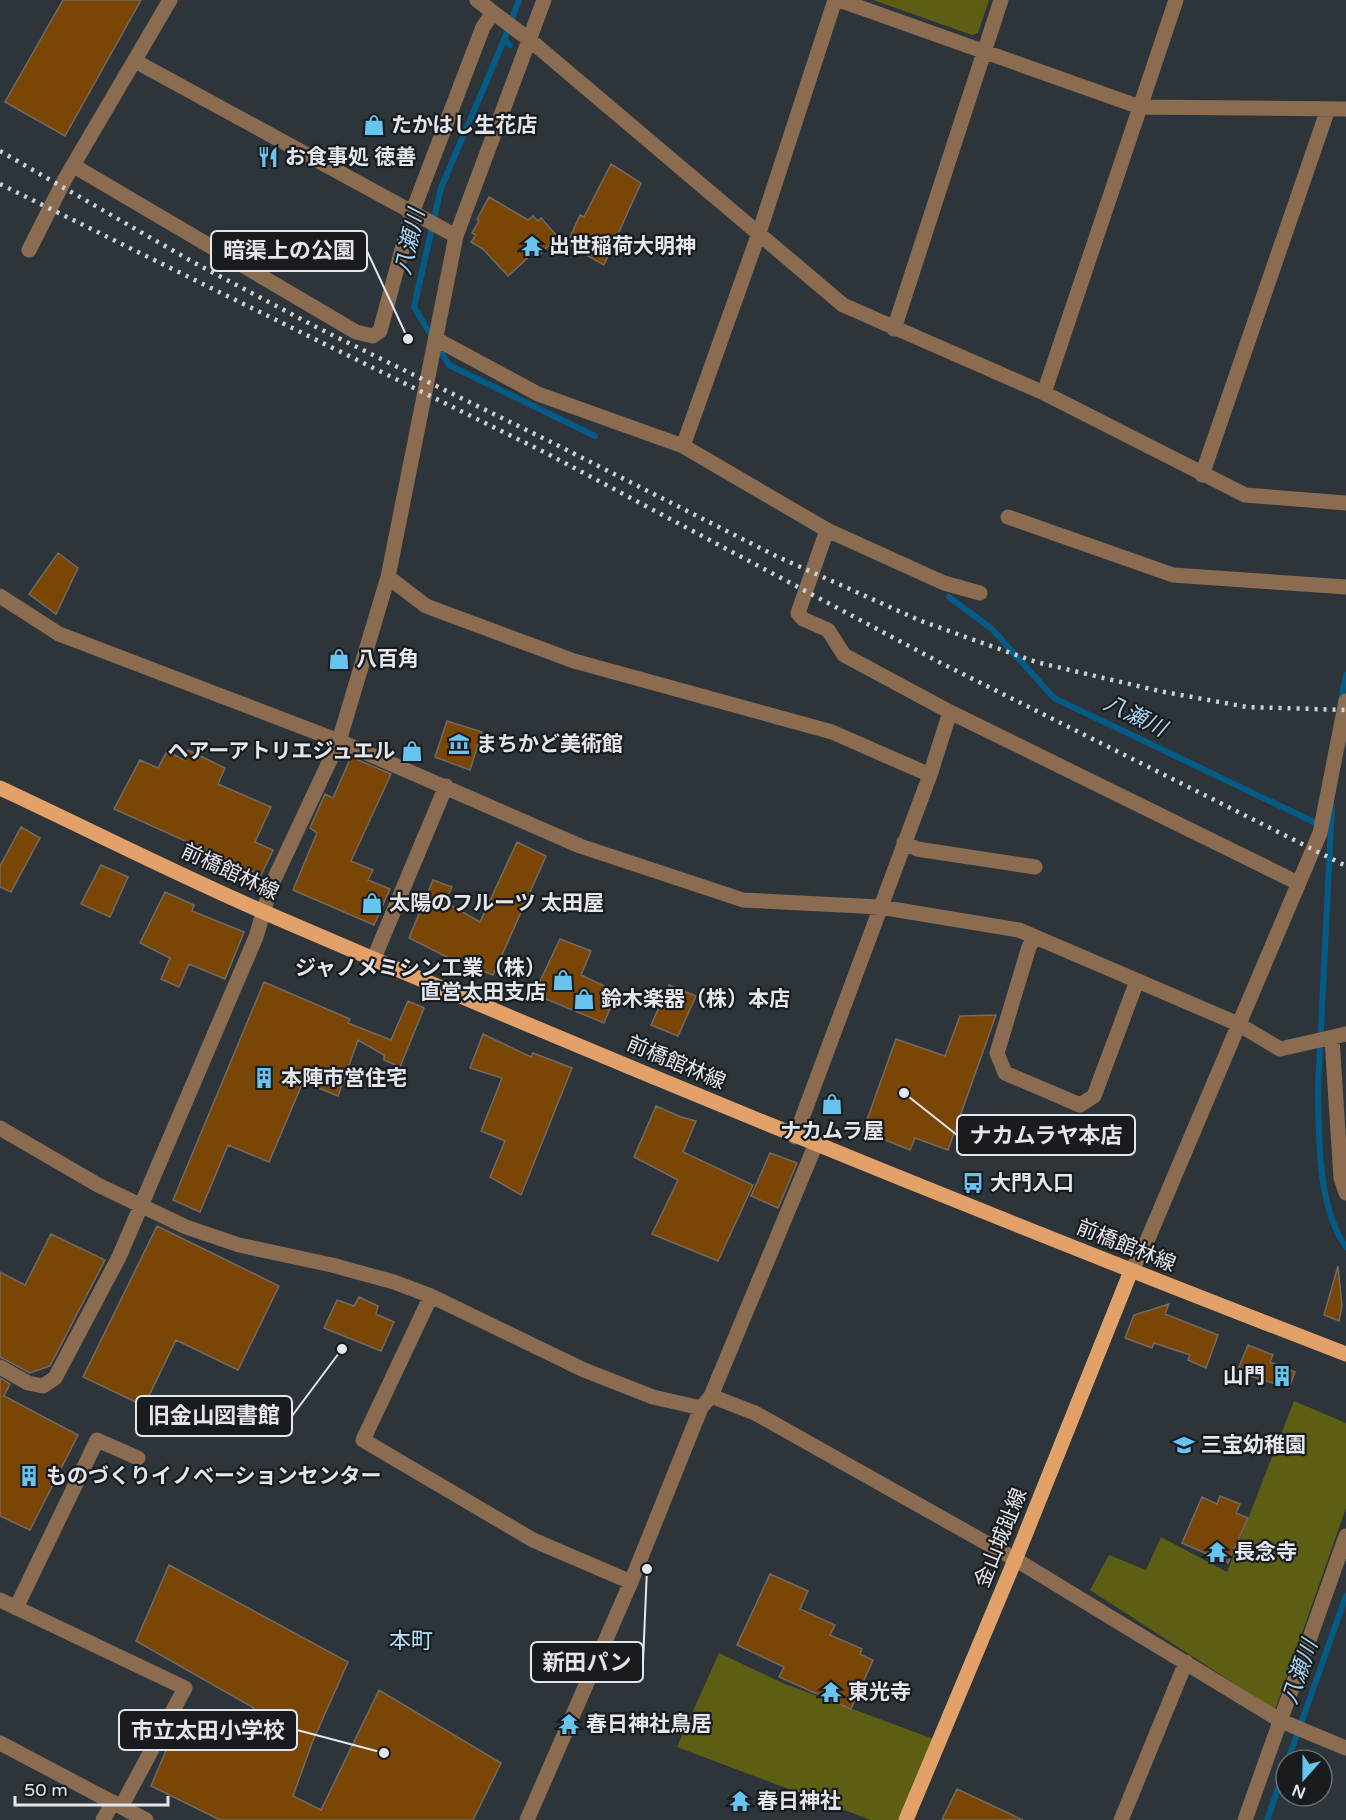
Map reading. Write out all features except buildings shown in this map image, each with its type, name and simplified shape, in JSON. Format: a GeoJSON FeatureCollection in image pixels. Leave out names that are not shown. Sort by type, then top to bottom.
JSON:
{"type":"FeatureCollection","features":[{"type":"Feature","properties":{"kind":"main road","name":"前橋館林線"},"geometry":{"type":"LineString","coordinates":[[0,788],[264,912],[815,1146],[1346,1354]]}},
{"type":"Feature","properties":{"kind":"main road","name":"金山城趾線"},"geometry":{"type":"LineString","coordinates":[[906,1820],[1015,1560],[1131,1271]]}},
{"type":"Feature","properties":{"kind":"street"},"geometry":{"type":"LineString","coordinates":[[29,250],[74,166],[170,0]]}},
{"type":"Feature","properties":{"kind":"street"},"geometry":{"type":"LineString","coordinates":[[477,0],[495,16],[526,37],[758,236],[843,305],[1044,393],[1245,495],[1346,503]]}},
{"type":"Feature","properties":{"kind":"street"},"geometry":{"type":"LineString","coordinates":[[0,1367],[28,1383],[43,1386],[55,1378],[109,1277],[142,1204],[247,958],[271,886],[339,741],[388,577],[436,339],[450,234],[526,37],[544,0]]}},
{"type":"Feature","properties":{"kind":"street"},"geometry":{"type":"LineString","coordinates":[[683,446],[758,236],[837,0],[1140,107],[1346,109]]}},
{"type":"Feature","properties":{"kind":"street"},"geometry":{"type":"LineString","coordinates":[[894,329],[1001,0]]}},
{"type":"Feature","properties":{"kind":"street"},"geometry":{"type":"LineString","coordinates":[[1044,393],[1176,0]]}},
{"type":"Feature","properties":{"kind":"street"},"geometry":{"type":"LineString","coordinates":[[74,166],[366,335],[373,336],[380,331],[416,215],[483,27],[495,16]]}},
{"type":"Feature","properties":{"kind":"street"},"geometry":{"type":"LineString","coordinates":[[135,61],[450,234]]}},
{"type":"Feature","properties":{"kind":"street"},"geometry":{"type":"LineString","coordinates":[[1202,475],[1328,110]]}},
{"type":"Feature","properties":{"kind":"street"},"geometry":{"type":"LineString","coordinates":[[436,339],[538,394],[683,446],[827,530],[944,583],[980,594]]}},
{"type":"Feature","properties":{"kind":"street"},"geometry":{"type":"LineString","coordinates":[[1008,517],[1173,575],[1346,587]]}},
{"type":"Feature","properties":{"kind":"street"},"geometry":{"type":"LineString","coordinates":[[827,530],[797,608],[803,619],[828,630],[844,655],[950,712],[1298,883]]}},
{"type":"Feature","properties":{"kind":"street"},"geometry":{"type":"LineString","coordinates":[[388,577],[426,606],[573,662],[832,732],[930,775]]}},
{"type":"Feature","properties":{"kind":"street"},"geometry":{"type":"LineString","coordinates":[[0,596],[58,634],[339,741],[580,846],[743,900],[879,907],[1019,930],[1238,1024],[1280,1049],[1339,1037],[1341,1178],[1346,1193]]}},
{"type":"Feature","properties":{"kind":"street"},"geometry":{"type":"LineString","coordinates":[[1131,1271],[1144,1248],[1320,833],[1346,701]]}},
{"type":"Feature","properties":{"kind":"street"},"geometry":{"type":"LineString","coordinates":[[795,1137],[930,775],[950,712]]}},
{"type":"Feature","properties":{"kind":"street"},"geometry":{"type":"LineString","coordinates":[[374,958],[446,786]]}},
{"type":"Feature","properties":{"kind":"street"},"geometry":{"type":"LineString","coordinates":[[904,842],[917,849],[1035,867]]}},
{"type":"Feature","properties":{"kind":"street"},"geometry":{"type":"LineString","coordinates":[[1035,937],[1029,947],[997,1053],[1005,1073],[1080,1105],[1094,1096],[1137,981]]}},
{"type":"Feature","properties":{"kind":"street"},"geometry":{"type":"LineString","coordinates":[[0,1128],[98,1185],[142,1204],[186,1227],[239,1245],[332,1265],[394,1282],[430,1296],[584,1370],[653,1396],[706,1402],[754,1413],[1015,1560],[1281,1720],[1346,1748]]}},
{"type":"Feature","properties":{"kind":"street"},"geometry":{"type":"LineString","coordinates":[[527,1820],[631,1582],[815,1146]]}},
{"type":"Feature","properties":{"kind":"street"},"geometry":{"type":"LineString","coordinates":[[430,1296],[363,1440],[533,1540],[631,1582]]}},
{"type":"Feature","properties":{"kind":"street"},"geometry":{"type":"LineString","coordinates":[[16,1608],[97,1440],[138,1458]]}},
{"type":"Feature","properties":{"kind":"street"},"geometry":{"type":"LineString","coordinates":[[1245,1820],[1346,1536]]}},
{"type":"Feature","properties":{"kind":"street"},"geometry":{"type":"LineString","coordinates":[[0,1600],[185,1688],[117,1804],[103,1820]]}},
{"type":"Feature","properties":{"kind":"street"},"geometry":{"type":"LineString","coordinates":[[1121,1820],[1186,1662]]}},
{"type":"Feature","properties":{"kind":"street"},"geometry":{"type":"LineString","coordinates":[[0,1743],[146,1820]]}},
{"type":"Feature","properties":{"kind":"shaded area"},"geometry":{"type":"Polygon","coordinates":[[[873,0],[989,0],[978,33],[972,35],[873,0]]]}},
{"type":"Feature","properties":{"kind":"shaded area","name":"長念寺"},"geometry":{"type":"Polygon","coordinates":[[[1294,1401],[1346,1423],[1346,1508],[1275,1710],[1090,1590],[1109,1555],[1146,1570],[1161,1537],[1227,1572],[1294,1401]]]}},
{"type":"Feature","properties":{"kind":"shaded area"},"geometry":{"type":"Polygon","coordinates":[[[719,1653],[785,1684],[939,1741],[906,1820],[871,1820],[677,1747],[719,1653]]]}},
{"type":"Feature","properties":{"kind":"waterway","name":"八瀬川"},"geometry":{"type":"LineString","coordinates":[[510,45],[504,40],[519,0]]}},
{"type":"Feature","properties":{"kind":"waterway","name":"八瀬川"},"geometry":{"type":"LineString","coordinates":[[504,40],[441,188],[414,307],[449,365],[595,436]]}},
{"type":"Feature","properties":{"kind":"waterway","name":"八瀬川"},"geometry":{"type":"LineString","coordinates":[[949,597],[992,629],[1054,698],[1320,825]]}},
{"type":"Feature","properties":{"kind":"waterway","name":"八瀬川"},"geometry":{"type":"LineString","coordinates":[[1341,701],[1346,675]]}},
{"type":"Feature","properties":{"kind":"waterway","name":"八瀬川"},"geometry":{"type":"LineString","coordinates":[[1332,806],[1318,1088],[1319,1128],[1321,1170],[1325,1192],[1330,1212],[1346,1247]]}},
{"type":"Feature","properties":{"kind":"waterway","name":"八瀬川"},"geometry":{"type":"LineString","coordinates":[[1292,1748],[1346,1596]]}},
{"type":"Feature","properties":{"kind":"waterway","name":"八瀬川"},"geometry":{"type":"LineString","coordinates":[[1267,1820],[1274,1800]]}},
{"type":"Feature","properties":{"kind":"railway"},"geometry":{"type":"LineString","coordinates":[[0,151],[191,261],[318,328],[776,556],[921,621],[1036,662],[1159,691],[1247,707],[1346,710]]}},
{"type":"Feature","properties":{"kind":"railway"},"geometry":{"type":"LineString","coordinates":[[0,184],[548,454],[939,662],[1346,866]]}},
{"type":"Feature","properties":{"kind":"place","name":"たかはし生花店"},"geometry":{"type":"Point","coordinates":[374,125]}},
{"type":"Feature","properties":{"kind":"place","name":"お食事処 徳善"},"geometry":{"type":"Point","coordinates":[268,157]}},
{"type":"Feature","properties":{"kind":"place","name":"出世稲荷大明神"},"geometry":{"type":"Point","coordinates":[532,246]}},
{"type":"Feature","properties":{"kind":"place","name":"暗渠上の公園"},"geometry":{"type":"Point","coordinates":[408,339]}},
{"type":"Feature","properties":{"kind":"place","name":"八百角"},"geometry":{"type":"Point","coordinates":[339,659]}},
{"type":"Feature","properties":{"kind":"place","name":"まちかど美術館"},"geometry":{"type":"Point","coordinates":[459,744]}},
{"type":"Feature","properties":{"kind":"place","name":"ヘアーアトリエジュエル"},"geometry":{"type":"Point","coordinates":[412,751]}},
{"type":"Feature","properties":{"kind":"place","name":"太陽のフルーツ 太田屋"},"geometry":{"type":"Point","coordinates":[372,903]}},
{"type":"Feature","properties":{"kind":"place","name":"ジャノメミシン工業（株） 直営太田支店"},"geometry":{"type":"Point","coordinates":[563,980]}},
{"type":"Feature","properties":{"kind":"place","name":"鈴木楽器（株）本店"},"geometry":{"type":"Point","coordinates":[584,999]}},
{"type":"Feature","properties":{"kind":"place","name":"本陣市営住宅"},"geometry":{"type":"Point","coordinates":[264,1078]}},
{"type":"Feature","properties":{"kind":"place","name":"ナカムラヤ本店"},"geometry":{"type":"Point","coordinates":[904,1093]}},
{"type":"Feature","properties":{"kind":"place","name":"ナカムラ屋"},"geometry":{"type":"Point","coordinates":[832,1104]}},
{"type":"Feature","properties":{"kind":"place","name":"大門入口"},"geometry":{"type":"Point","coordinates":[973,1183]}},
{"type":"Feature","properties":{"kind":"place","name":"旧金山図書館"},"geometry":{"type":"Point","coordinates":[342,1349]}},
{"type":"Feature","properties":{"kind":"place","name":"山門"},"geometry":{"type":"Point","coordinates":[1282,1376]}},
{"type":"Feature","properties":{"kind":"place","name":"三宝幼稚園"},"geometry":{"type":"Point","coordinates":[1184,1445]}},
{"type":"Feature","properties":{"kind":"place","name":"ものづくりイノベーションセンター"},"geometry":{"type":"Point","coordinates":[29,1476]}},
{"type":"Feature","properties":{"kind":"place","name":"長念寺"},"geometry":{"type":"Point","coordinates":[1217,1552]}},
{"type":"Feature","properties":{"kind":"place","name":"新田パン"},"geometry":{"type":"Point","coordinates":[647,1569]}},
{"type":"Feature","properties":{"kind":"place","name":"東光寺"},"geometry":{"type":"Point","coordinates":[831,1692]}},
{"type":"Feature","properties":{"kind":"place","name":"春日神社鳥居"},"geometry":{"type":"Point","coordinates":[569,1724]}},
{"type":"Feature","properties":{"kind":"place","name":"市立太田小学校"},"geometry":{"type":"Point","coordinates":[384,1753]}},
{"type":"Feature","properties":{"kind":"place","name":"春日神社"},"geometry":{"type":"Point","coordinates":[740,1801]}},
{"type":"Feature","properties":{"kind":"district","name":"本町"},"geometry":{"type":"Point","coordinates":[411,1641]}}]}
